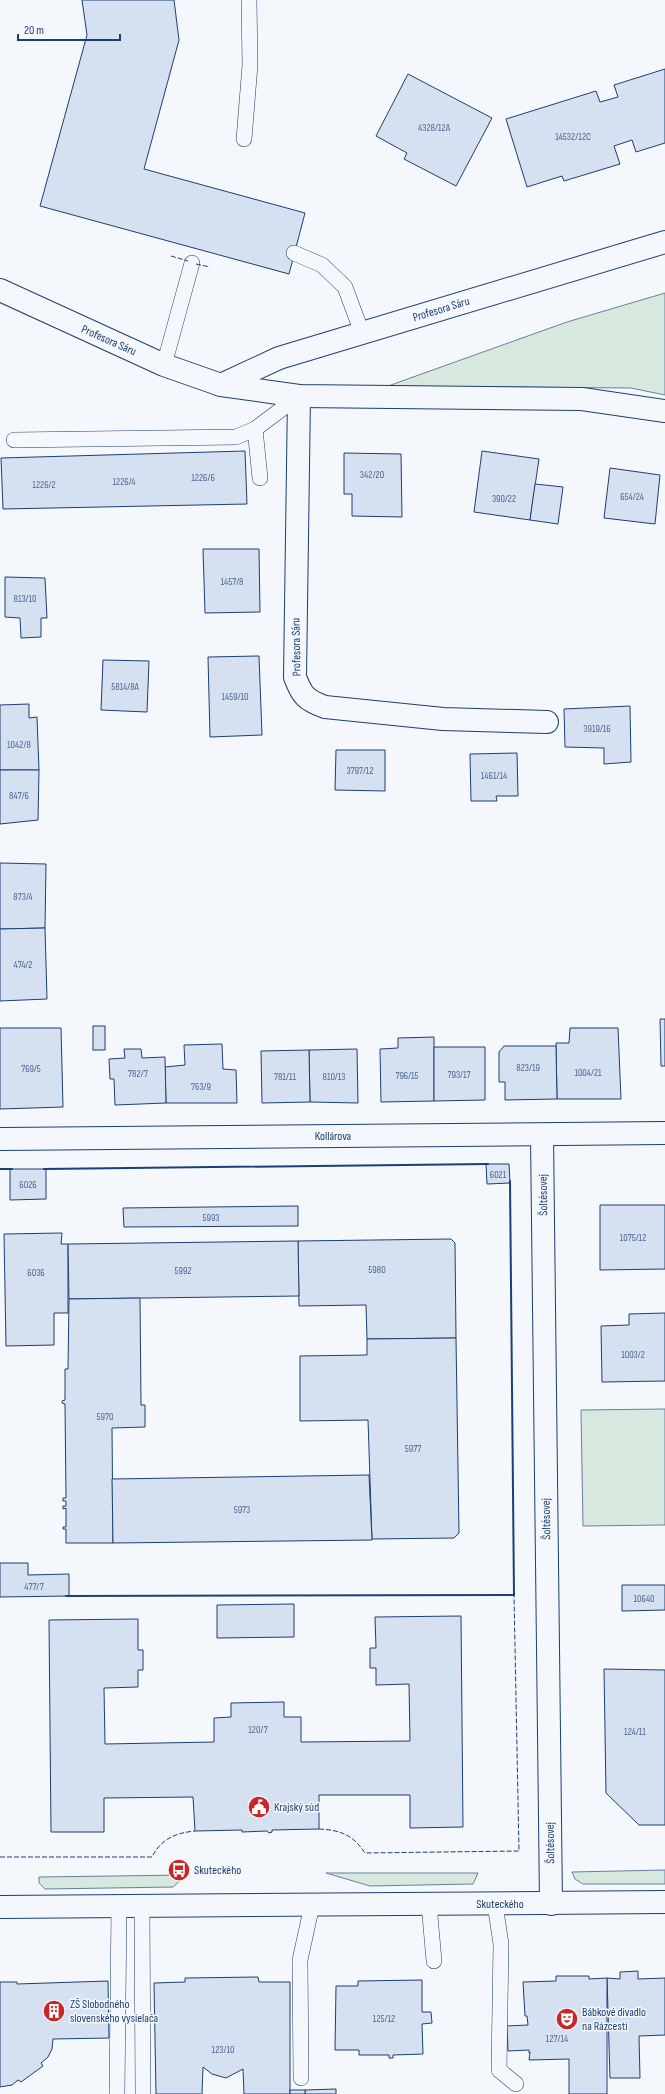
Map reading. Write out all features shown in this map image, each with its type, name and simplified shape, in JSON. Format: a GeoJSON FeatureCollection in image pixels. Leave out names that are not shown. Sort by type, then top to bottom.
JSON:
{"type":"FeatureCollection","features":[{"type":"Feature","properties":{"kind":"street","name":"Profesora Sáru"},"geometry":{"type":"LineString","coordinates":[[221,385],[279,358],[665,242]]}},
{"type":"Feature","properties":{"kind":"street","name":"Profesora Sáru"},"geometry":{"type":"LineString","coordinates":[[0,290],[164,365],[221,385],[299,396],[582,399],[665,411]]}},
{"type":"Feature","properties":{"kind":"street","name":"Profesora Sáru"},"geometry":{"type":"LineString","coordinates":[[299,396],[294,677],[301,693],[310,702],[325,707],[443,719],[547,722]]}},
{"type":"Feature","properties":{"kind":"street","name":"Kollárova"},"geometry":{"type":"LineString","coordinates":[[0,1139],[665,1133]]}},
{"type":"Feature","properties":{"kind":"street","name":"Šoltésovej"},"geometry":{"type":"LineString","coordinates":[[542,1135],[551,1904]]}},
{"type":"Feature","properties":{"kind":"street","name":"Skuteckého"},"geometry":{"type":"LineString","coordinates":[[0,1907],[665,1902]]}},
{"type":"Feature","properties":{"kind":"lane"},"geometry":{"type":"LineString","coordinates":[[244,139],[250,65],[249,0]]}},
{"type":"Feature","properties":{"kind":"lane"},"geometry":{"type":"LineString","coordinates":[[294,253],[322,265],[345,287],[362,333]]}},
{"type":"Feature","properties":{"kind":"lane"},"geometry":{"type":"LineString","coordinates":[[164,365],[192,262]]}},
{"type":"Feature","properties":{"kind":"lane"},"geometry":{"type":"LineString","coordinates":[[14,440],[236,437],[255,430],[299,396]]}},
{"type":"Feature","properties":{"kind":"lane"},"geometry":{"type":"LineString","coordinates":[[255,430],[260,478]]}},
{"type":"Feature","properties":{"kind":"lane"},"geometry":{"type":"LineString","coordinates":[[429,1904],[434,1961]]}},
{"type":"Feature","properties":{"kind":"lane"},"geometry":{"type":"LineString","coordinates":[[494,1904],[500,1944],[499,2070],[516,2084]]}},
{"type":"Feature","properties":{"kind":"lane"},"geometry":{"type":"LineString","coordinates":[[301,2078],[300,1960],[312,1905]]}},
{"type":"Feature","properties":{"kind":"lane"},"geometry":{"type":"LineString","coordinates":[[117,2094],[119,1906]]}},
{"type":"Feature","properties":{"kind":"lane"},"geometry":{"type":"LineString","coordinates":[[142,1906],[142,2094]]}},
{"type":"Feature","properties":{"kind":"shaded area"},"geometry":{"type":"Polygon","coordinates":[[[665,293],[665,395],[631,388],[388,386],[567,322],[665,293]]]}},
{"type":"Feature","properties":{"kind":"shaded area"},"geometry":{"type":"Polygon","coordinates":[[[665,1409],[665,1525],[583,1526],[581,1410],[665,1409]]]}},
{"type":"Feature","properties":{"kind":"shaded area"},"geometry":{"type":"Polygon","coordinates":[[[665,1870],[665,1884],[583,1884],[575,1879],[572,1872],[665,1870]]]}},
{"type":"Feature","properties":{"kind":"shaded area"},"geometry":{"type":"Polygon","coordinates":[[[326,1873],[478,1873],[473,1884],[370,1886],[326,1873]]]}},
{"type":"Feature","properties":{"kind":"shaded area"},"geometry":{"type":"Polygon","coordinates":[[[186,1875],[173,1887],[45,1889],[39,1883],[39,1877],[186,1875]]]}},
{"type":"Feature","properties":{"kind":"building"},"geometry":{"type":"Polygon","coordinates":[[[82,0],[174,0],[179,40],[144,169],[305,213],[289,274],[40,206],[87,35],[82,0]]]}},
{"type":"Feature","properties":{"kind":"building"},"geometry":{"type":"Polygon","coordinates":[[[665,69],[665,143],[636,152],[632,140],[614,146],[620,164],[564,181],[562,176],[527,187],[506,119],[596,91],[600,102],[618,97],[614,85],[665,69]]]}},
{"type":"Feature","properties":{"kind":"building"},"geometry":{"type":"Polygon","coordinates":[[[408,74],[492,118],[456,186],[404,159],[407,153],[376,136],[408,74]]]}},
{"type":"Feature","properties":{"kind":"building"},"geometry":{"type":"Polygon","coordinates":[[[245,451],[247,504],[3,509],[1,458],[245,451]]]}},
{"type":"Feature","properties":{"kind":"building"},"geometry":{"type":"Polygon","coordinates":[[[482,451],[539,459],[530,520],[474,512],[482,451]]]}},
{"type":"Feature","properties":{"kind":"building"},"geometry":{"type":"Polygon","coordinates":[[[344,453],[401,454],[402,517],[352,516],[352,494],[344,494],[344,453]]]}},
{"type":"Feature","properties":{"kind":"building"},"geometry":{"type":"Polygon","coordinates":[[[610,468],[660,475],[655,524],[604,518],[610,468]]]}},
{"type":"Feature","properties":{"kind":"building"},"geometry":{"type":"Polygon","coordinates":[[[535,484],[563,487],[558,524],[530,520],[535,484]]]}},
{"type":"Feature","properties":{"kind":"building"},"geometry":{"type":"Polygon","coordinates":[[[203,549],[259,549],[260,612],[205,613],[203,549]]]}},
{"type":"Feature","properties":{"kind":"building"},"geometry":{"type":"Polygon","coordinates":[[[5,577],[45,578],[47,618],[41,618],[41,637],[21,638],[20,618],[5,617],[5,577]]]}},
{"type":"Feature","properties":{"kind":"building"},"geometry":{"type":"Polygon","coordinates":[[[259,656],[262,735],[210,737],[208,657],[259,656]]]}},
{"type":"Feature","properties":{"kind":"building"},"geometry":{"type":"Polygon","coordinates":[[[103,660],[149,661],[147,712],[101,710],[103,660]]]}},
{"type":"Feature","properties":{"kind":"building"},"geometry":{"type":"Polygon","coordinates":[[[29,704],[29,718],[37,717],[39,770],[0,770],[0,705],[29,704]]]}},
{"type":"Feature","properties":{"kind":"building"},"geometry":{"type":"Polygon","coordinates":[[[630,706],[631,762],[604,764],[604,748],[565,747],[564,709],[630,706]]]}},
{"type":"Feature","properties":{"kind":"building"},"geometry":{"type":"Polygon","coordinates":[[[336,750],[385,750],[385,791],[335,790],[336,750]]]}},
{"type":"Feature","properties":{"kind":"building"},"geometry":{"type":"Polygon","coordinates":[[[517,753],[518,796],[496,796],[497,801],[471,801],[470,754],[517,753]]]}},
{"type":"Feature","properties":{"kind":"building"},"geometry":{"type":"Polygon","coordinates":[[[0,770],[39,770],[38,820],[0,824],[0,770]]]}},
{"type":"Feature","properties":{"kind":"building"},"geometry":{"type":"Polygon","coordinates":[[[0,863],[46,864],[45,928],[0,929],[0,863]]]}},
{"type":"Feature","properties":{"kind":"building"},"geometry":{"type":"Polygon","coordinates":[[[45,928],[47,999],[0,1001],[0,929],[45,928]]]}},
{"type":"Feature","properties":{"kind":"building"},"geometry":{"type":"Polygon","coordinates":[[[660,1019],[665,1019],[665,1066],[661,1066],[660,1019]]]}},
{"type":"Feature","properties":{"kind":"building"},"geometry":{"type":"Polygon","coordinates":[[[93,1026],[105,1026],[105,1050],[93,1050],[93,1026]]]}},
{"type":"Feature","properties":{"kind":"building"},"geometry":{"type":"Polygon","coordinates":[[[0,1028],[61,1028],[63,1107],[0,1109],[0,1028]]]}},
{"type":"Feature","properties":{"kind":"building"},"geometry":{"type":"Polygon","coordinates":[[[570,1028],[618,1028],[621,1099],[557,1099],[556,1043],[569,1043],[570,1028]]]}},
{"type":"Feature","properties":{"kind":"building"},"geometry":{"type":"Polygon","coordinates":[[[434,1037],[434,1101],[381,1102],[380,1049],[398,1048],[398,1038],[434,1037]]]}},
{"type":"Feature","properties":{"kind":"building"},"geometry":{"type":"Polygon","coordinates":[[[222,1044],[223,1069],[236,1070],[237,1103],[166,1103],[165,1067],[185,1065],[184,1045],[222,1044]]]}},
{"type":"Feature","properties":{"kind":"building"},"geometry":{"type":"Polygon","coordinates":[[[504,1046],[556,1046],[557,1099],[505,1100],[505,1082],[499,1082],[499,1052],[504,1046]]]}},
{"type":"Feature","properties":{"kind":"building"},"geometry":{"type":"Polygon","coordinates":[[[434,1047],[485,1047],[485,1100],[434,1101],[434,1047]]]}},
{"type":"Feature","properties":{"kind":"building"},"geometry":{"type":"Polygon","coordinates":[[[124,1049],[141,1049],[142,1058],[165,1057],[166,1103],[115,1105],[114,1079],[110,1079],[109,1059],[125,1058],[124,1049]]]}},
{"type":"Feature","properties":{"kind":"building"},"geometry":{"type":"Polygon","coordinates":[[[357,1049],[358,1103],[310,1102],[309,1050],[357,1049]]]}},
{"type":"Feature","properties":{"kind":"building"},"geometry":{"type":"Polygon","coordinates":[[[309,1050],[310,1102],[262,1103],[261,1051],[309,1050]]]}},
{"type":"Feature","properties":{"kind":"building"},"geometry":{"type":"Polygon","coordinates":[[[486,1164],[509,1164],[510,1183],[487,1184],[486,1164]]]}},
{"type":"Feature","properties":{"kind":"building"},"geometry":{"type":"Polygon","coordinates":[[[10,1169],[46,1169],[46,1199],[10,1200],[10,1169]]]}},
{"type":"Feature","properties":{"kind":"building"},"geometry":{"type":"Polygon","coordinates":[[[600,1205],[665,1205],[665,1269],[600,1270],[600,1205]]]}},
{"type":"Feature","properties":{"kind":"building"},"geometry":{"type":"Polygon","coordinates":[[[298,1206],[298,1226],[124,1227],[123,1208],[298,1206]]]}},
{"type":"Feature","properties":{"kind":"building"},"geometry":{"type":"Polygon","coordinates":[[[62,1233],[61,1244],[68,1244],[68,1313],[54,1313],[54,1345],[6,1346],[4,1234],[62,1233]]]}},
{"type":"Feature","properties":{"kind":"building"},"geometry":{"type":"Polygon","coordinates":[[[451,1239],[455,1243],[456,1338],[367,1339],[366,1305],[299,1306],[298,1241],[451,1239]]]}},
{"type":"Feature","properties":{"kind":"building"},"geometry":{"type":"Polygon","coordinates":[[[298,1241],[299,1296],[69,1299],[68,1244],[298,1241]]]}},
{"type":"Feature","properties":{"kind":"building"},"geometry":{"type":"Polygon","coordinates":[[[140,1298],[141,1405],[145,1405],[145,1427],[112,1428],[113,1543],[66,1543],[66,1529],[63,1529],[63,1527],[66,1527],[66,1508],[63,1509],[63,1506],[66,1506],[66,1501],[63,1501],[63,1498],[66,1498],[65,1404],[62,1403],[62,1401],[65,1400],[65,1369],[68,1369],[69,1299],[140,1298]]]}},
{"type":"Feature","properties":{"kind":"building"},"geometry":{"type":"Polygon","coordinates":[[[665,1313],[665,1381],[602,1382],[601,1326],[629,1325],[629,1314],[665,1313]]]}},
{"type":"Feature","properties":{"kind":"building"},"geometry":{"type":"Polygon","coordinates":[[[456,1338],[459,1533],[454,1538],[372,1539],[368,1420],[300,1421],[300,1356],[367,1355],[367,1339],[456,1338]]]}},
{"type":"Feature","properties":{"kind":"building"},"geometry":{"type":"Polygon","coordinates":[[[369,1475],[372,1540],[113,1543],[112,1479],[369,1475]]]}},
{"type":"Feature","properties":{"kind":"building"},"geometry":{"type":"Polygon","coordinates":[[[0,1563],[28,1563],[28,1575],[69,1574],[69,1596],[0,1597],[0,1563]]]}},
{"type":"Feature","properties":{"kind":"building"},"geometry":{"type":"Polygon","coordinates":[[[622,1585],[665,1585],[665,1610],[622,1611],[622,1585]]]}},
{"type":"Feature","properties":{"kind":"building"},"geometry":{"type":"Polygon","coordinates":[[[294,1604],[294,1637],[217,1638],[217,1605],[294,1604]]]}},
{"type":"Feature","properties":{"kind":"building"},"geometry":{"type":"Polygon","coordinates":[[[461,1616],[463,1827],[410,1828],[410,1795],[319,1795],[319,1829],[272,1830],[272,1832],[269,1833],[267,1831],[242,1832],[242,1830],[195,1831],[193,1797],[104,1798],[104,1832],[51,1832],[49,1620],[138,1619],[138,1650],[143,1650],[143,1670],[138,1670],[138,1687],[104,1688],[105,1744],[214,1742],[214,1718],[231,1717],[231,1703],[284,1702],[284,1717],[301,1717],[301,1742],[410,1741],[409,1684],[376,1685],[376,1668],[370,1668],[370,1648],[376,1648],[375,1617],[461,1616]]]}},
{"type":"Feature","properties":{"kind":"building"},"geometry":{"type":"Polygon","coordinates":[[[604,1669],[665,1670],[665,1825],[639,1825],[606,1793],[604,1669]]]}},
{"type":"Feature","properties":{"kind":"building"},"geometry":{"type":"Polygon","coordinates":[[[638,1971],[638,1979],[665,1978],[665,2035],[639,2036],[640,2078],[610,2078],[607,1978],[620,1979],[620,1972],[638,1971]]]}},
{"type":"Feature","properties":{"kind":"building"},"geometry":{"type":"Polygon","coordinates":[[[556,1976],[589,1976],[589,1979],[607,1978],[607,2094],[569,2094],[569,2059],[529,2060],[529,2050],[508,2051],[507,2026],[528,2025],[527,2016],[525,2016],[523,1982],[556,1981],[556,1976]]]}},
{"type":"Feature","properties":{"kind":"building"},"geometry":{"type":"Polygon","coordinates":[[[258,1977],[259,1982],[290,1982],[290,2094],[244,2094],[243,2069],[226,2078],[212,2074],[203,2067],[202,2094],[156,2094],[154,1983],[185,1982],[185,1978],[258,1977]]]}},
{"type":"Feature","properties":{"kind":"building"},"geometry":{"type":"Polygon","coordinates":[[[422,1980],[422,2012],[431,2012],[432,2023],[422,2024],[423,2054],[393,2055],[393,2058],[389,2058],[389,2055],[359,2055],[359,2050],[335,2050],[336,1986],[358,1986],[358,1981],[422,1980]]]}},
{"type":"Feature","properties":{"kind":"building","name":"ZŠ Slobodného slovenského vysielača"},"geometry":{"type":"Polygon","coordinates":[[[108,1981],[109,2038],[53,2039],[52,2049],[48,2057],[41,2063],[43,2066],[21,2082],[18,2080],[12,2085],[0,2087],[0,1982],[17,1982],[17,1984],[108,1981]]]}},
{"type":"Feature","properties":{"kind":"building"},"geometry":{"type":"Polygon","coordinates":[[[336,2089],[336,2094],[305,2094],[305,2090],[336,2089]]]}},
{"type":"Feature","properties":{"kind":"building"},"geometry":{"type":"Polygon","coordinates":[[[290,2090],[305,2090],[305,2094],[290,2094],[290,2090]]]}},
{"type":"Feature","properties":{"kind":"fence"},"geometry":{"type":"LineString","coordinates":[[171,256],[188,261]]}},
{"type":"Feature","properties":{"kind":"fence"},"geometry":{"type":"LineString","coordinates":[[196,264],[210,267]]}},
{"type":"Feature","properties":{"kind":"fence"},"geometry":{"type":"LineString","coordinates":[[319,1829],[340,1832],[346,1835],[356,1842],[365,1853],[519,1851],[514,1595]]}},
{"type":"Feature","properties":{"kind":"fence"},"geometry":{"type":"LineString","coordinates":[[0,1857],[152,1857],[164,1841],[181,1833],[195,1831]]}},
{"type":"Feature","properties":{"kind":"wall"},"geometry":{"type":"LineString","coordinates":[[44,1169],[488,1164]]}},
{"type":"Feature","properties":{"kind":"wall"},"geometry":{"type":"LineString","coordinates":[[0,1169],[12,1169]]}},
{"type":"Feature","properties":{"kind":"wall"},"geometry":{"type":"LineString","coordinates":[[66,1596],[514,1595],[510,1181]]}},
{"type":"Feature","properties":{"kind":"place","name":"Krajský súd"},"geometry":{"type":"Point","coordinates":[259,1807]}},
{"type":"Feature","properties":{"kind":"place","name":"Skuteckého"},"geometry":{"type":"Point","coordinates":[179,1870]}},
{"type":"Feature","properties":{"kind":"place","name":"ZŠ Slobodného slovenského vysielača"},"geometry":{"type":"Point","coordinates":[54,2011]}},
{"type":"Feature","properties":{"kind":"place","name":"Bábkové divadlo na Rázcestí"},"geometry":{"type":"Point","coordinates":[567,2019]}}]}
